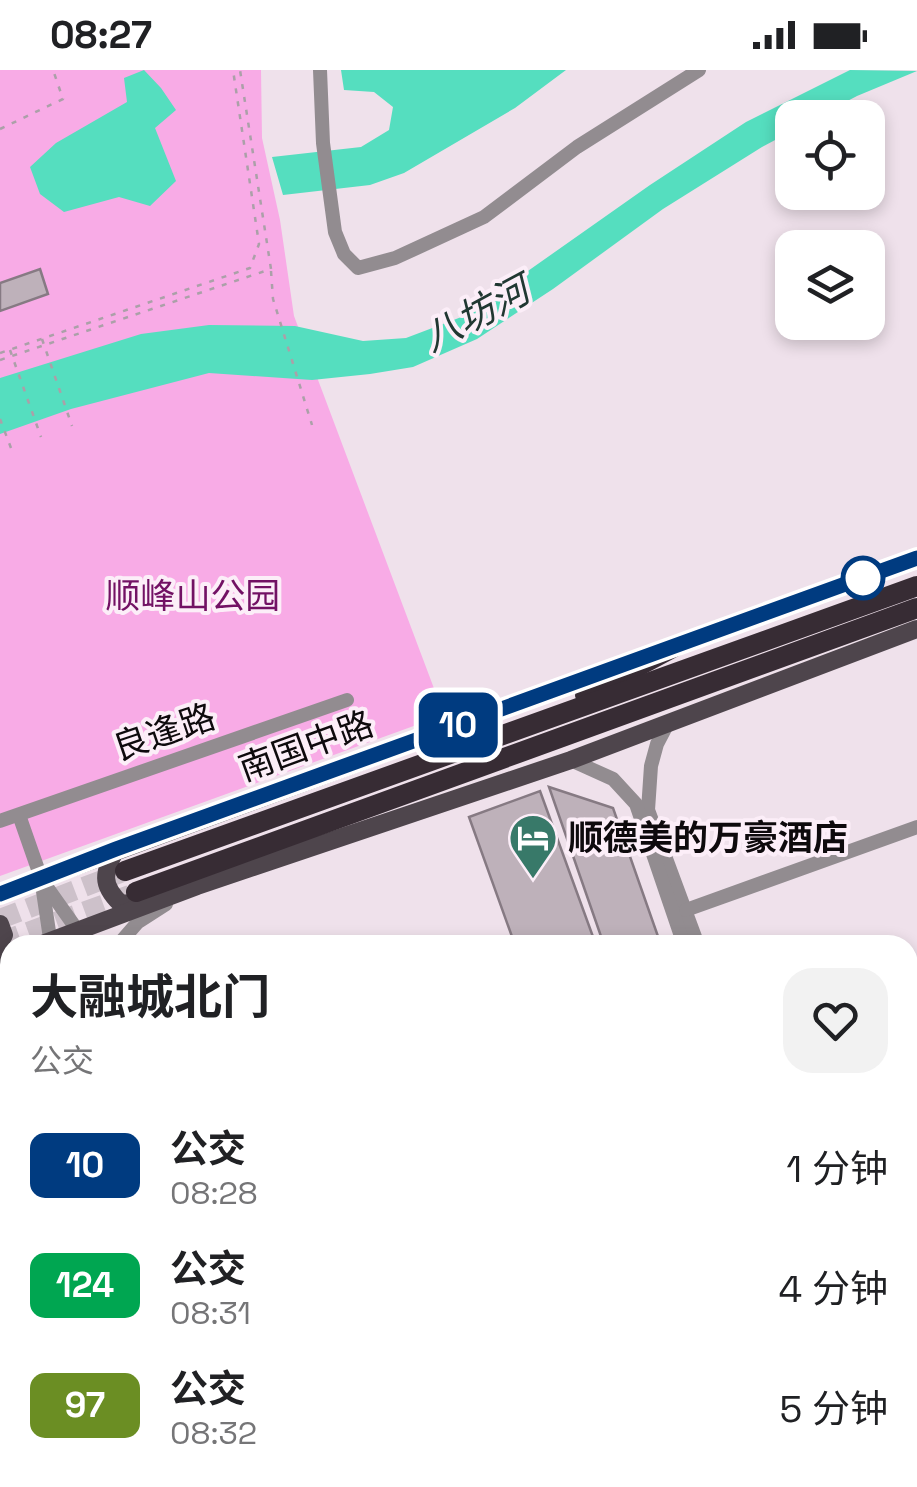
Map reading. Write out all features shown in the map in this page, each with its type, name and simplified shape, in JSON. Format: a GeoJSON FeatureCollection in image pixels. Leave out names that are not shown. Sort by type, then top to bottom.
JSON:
{"type":"FeatureCollection","features":[{"type":"Feature","properties":{"kind":"highway","name":"南国中路"},"geometry":{"type":"LineString","coordinates":[[125,871],[917,586]]}},
{"type":"Feature","properties":{"kind":"highway"},"geometry":{"type":"LineString","coordinates":[[136,892],[917,608]]}},
{"type":"Feature","properties":{"kind":"highway"},"geometry":{"type":"LineString","coordinates":[[519,730],[680,644]]}},
{"type":"Feature","properties":{"kind":"main road","name":"南国中路"},"geometry":{"type":"LineString","coordinates":[[0,894],[917,558]]}},
{"type":"Feature","properties":{"kind":"main road"},"geometry":{"type":"LineString","coordinates":[[86,935],[198,886],[571,760],[917,629]]}},
{"type":"Feature","properties":{"kind":"main road"},"geometry":{"type":"LineString","coordinates":[[116,849],[105,871],[109,893],[121,904],[160,900]]}},
{"type":"Feature","properties":{"kind":"street"},"geometry":{"type":"LineString","coordinates":[[320,70],[323,143],[334,232],[344,254],[358,268],[395,258],[484,217],[577,147],[698,70]]}},
{"type":"Feature","properties":{"kind":"street","name":"良逢路"},"geometry":{"type":"LineString","coordinates":[[0,821],[347,700]]}},
{"type":"Feature","properties":{"kind":"street"},"geometry":{"type":"LineString","coordinates":[[668,723],[651,766],[648,810],[695,935]]}},
{"type":"Feature","properties":{"kind":"street"},"geometry":{"type":"LineString","coordinates":[[571,760],[612,779],[636,804],[681,935]]}},
{"type":"Feature","properties":{"kind":"street"},"geometry":{"type":"LineString","coordinates":[[18,815],[40,878],[46,935]]}},
{"type":"Feature","properties":{"kind":"street"},"geometry":{"type":"LineString","coordinates":[[686,910],[917,827]]}},
{"type":"Feature","properties":{"kind":"street"},"geometry":{"type":"LineString","coordinates":[[40,878],[78,935]]}},
{"type":"Feature","properties":{"kind":"street"},"geometry":{"type":"LineString","coordinates":[[127,935],[138,922],[198,886]]}},
{"type":"Feature","properties":{"kind":"path"},"geometry":{"type":"LineString","coordinates":[[0,130],[63,100],[53,70]]}},
{"type":"Feature","properties":{"kind":"path"},"geometry":{"type":"LineString","coordinates":[[236,70],[274,299],[312,425]]}},
{"type":"Feature","properties":{"kind":"path"},"geometry":{"type":"LineString","coordinates":[[0,353],[250,268],[258,244],[241,134],[236,70]]}},
{"type":"Feature","properties":{"kind":"path"},"geometry":{"type":"LineString","coordinates":[[0,360],[271,270]]}},
{"type":"Feature","properties":{"kind":"path"},"geometry":{"type":"LineString","coordinates":[[42,339],[72,426]]}},
{"type":"Feature","properties":{"kind":"path"},"geometry":{"type":"LineString","coordinates":[[10,350],[41,437]]}},
{"type":"Feature","properties":{"kind":"path"},"geometry":{"type":"LineString","coordinates":[[0,419],[10,448]]}},
{"type":"Feature","properties":{"kind":"green space","name":"顺峰山公园"},"geometry":{"type":"Polygon","coordinates":[[[0,70],[261,70],[262,138],[280,220],[294,316],[444,715],[0,876],[0,70]]]}},
{"type":"Feature","properties":{"kind":"water"},"geometry":{"type":"Polygon","coordinates":[[[144,70],[176,110],[155,128],[176,181],[150,206],[119,197],[64,212],[40,194],[30,167],[56,143],[127,102],[124,78],[144,70]]]}},
{"type":"Feature","properties":{"kind":"water"},"geometry":{"type":"Polygon","coordinates":[[[341,70],[566,70],[515,108],[404,173],[370,185],[283,195],[272,157],[361,147],[389,130],[393,107],[374,92],[344,90],[341,70]]]}},
{"type":"Feature","properties":{"kind":"water"},"geometry":{"type":"Polygon","coordinates":[[[850,70],[917,71],[849,100],[790,100],[850,70]]]}},
{"type":"Feature","properties":{"kind":"water","name":"八坊河"},"geometry":{"type":"Polygon","coordinates":[[[775,108],[775,140],[663,209],[477,339],[413,367],[312,380],[209,373],[71,409],[0,434],[0,378],[141,334],[209,325],[295,326],[363,341],[406,338],[464,316],[746,122],[775,108]]]}},
{"type":"Feature","properties":{"kind":"building"},"geometry":{"type":"Polygon","coordinates":[[[40,269],[48,294],[0,311],[0,283],[40,269]]]}},
{"type":"Feature","properties":{"kind":"building"},"geometry":{"type":"Polygon","coordinates":[[[549,787],[613,808],[657,935],[601,935],[549,787]]]}},
{"type":"Feature","properties":{"kind":"building","name":"顺德美的万豪酒店"},"geometry":{"type":"Polygon","coordinates":[[[540,791],[592,935],[511,935],[469,817],[540,791]]]}},
{"type":"Feature","properties":{"kind":"tunnel"},"geometry":{"type":"LineString","coordinates":[[0,919],[123,872]]}},
{"type":"Feature","properties":{"kind":"tunnel"},"geometry":{"type":"LineString","coordinates":[[19,935],[130,895]]}},
{"type":"Feature","properties":{"kind":"bus line","name":"10"},"geometry":{"type":"LineString","coordinates":[[0,894],[917,558]]}},
{"type":"Feature","properties":{"kind":"place","name":"顺德美的万豪酒店"},"geometry":{"type":"Point","coordinates":[533,880]}}]}
